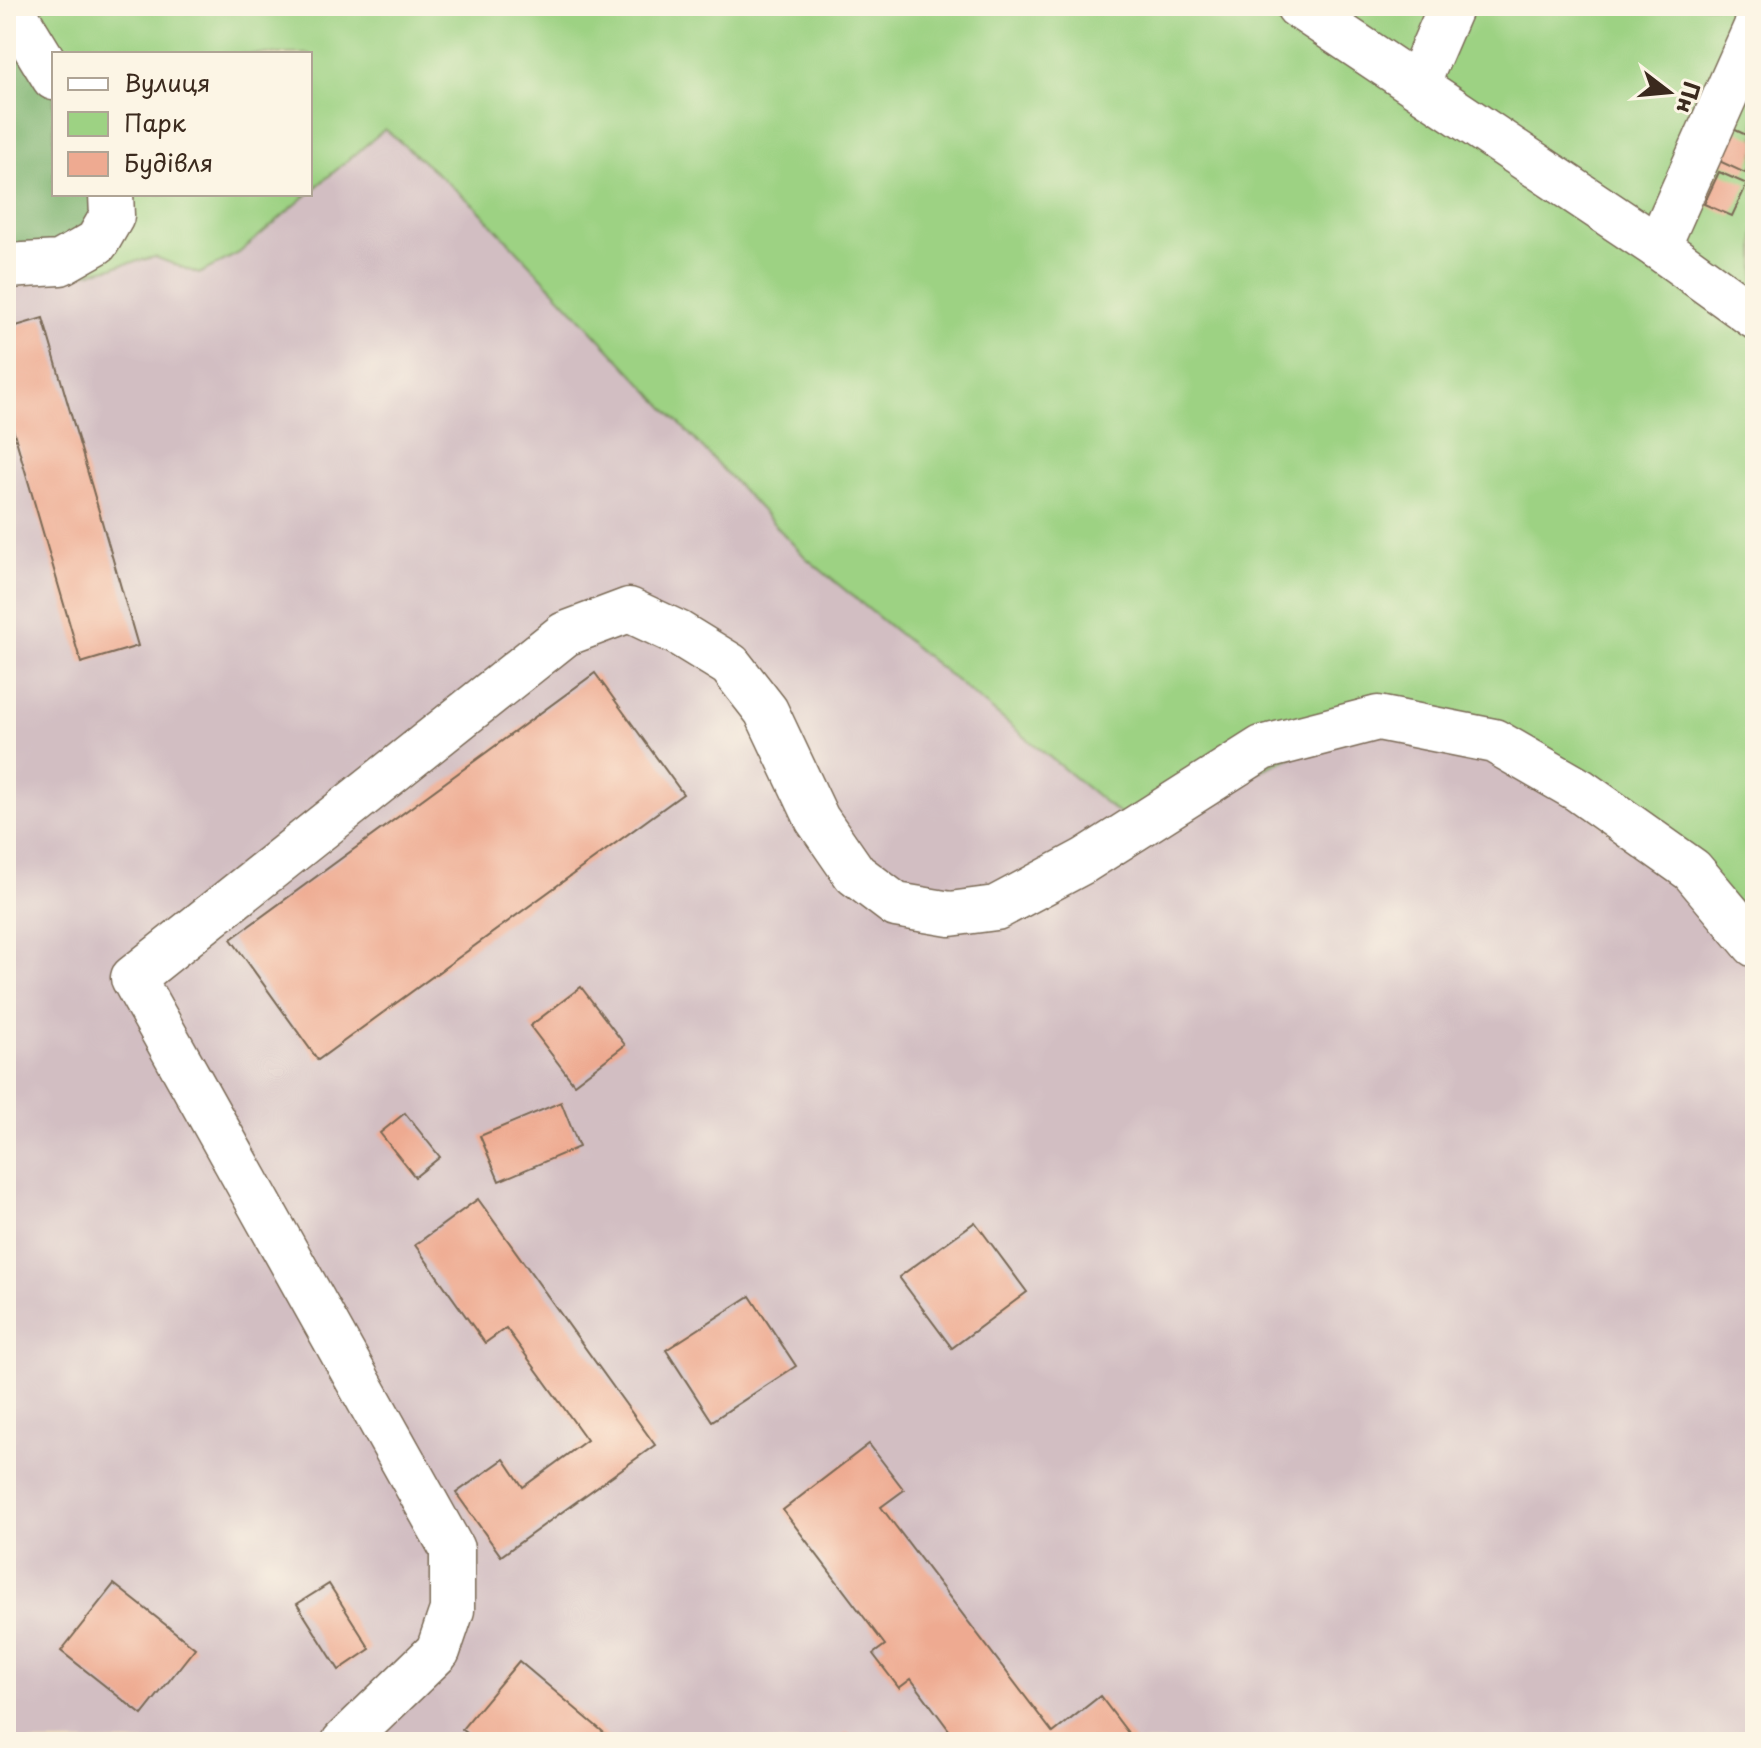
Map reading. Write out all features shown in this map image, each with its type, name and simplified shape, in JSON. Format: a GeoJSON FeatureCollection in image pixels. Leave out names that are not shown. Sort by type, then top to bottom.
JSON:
{"type":"FeatureCollection","features":[{"type":"Feature","properties":{"kind":"street"},"geometry":{"type":"LineString","coordinates":[[10,6],[52,75]]}},
{"type":"Feature","properties":{"kind":"street"},"geometry":{"type":"LineString","coordinates":[[1298,6],[1658,247],[1755,317]]}},
{"type":"Feature","properties":{"kind":"street"},"geometry":{"type":"LineString","coordinates":[[1417,85],[1451,6]]}},
{"type":"Feature","properties":{"kind":"street"},"geometry":{"type":"LineString","coordinates":[[1658,247],[1755,29]]}},
{"type":"Feature","properties":{"kind":"street"},"geometry":{"type":"LineString","coordinates":[[6,266],[60,263],[97,242],[112,216],[111,196]]}},
{"type":"Feature","properties":{"kind":"street"},"geometry":{"type":"LineString","coordinates":[[344,1742],[438,1651],[452,1610],[452,1549],[133,978],[565,634],[629,610],[678,633],[730,665],[766,711],[817,819],[847,863],[855,874],[896,905],[950,914],[996,908],[1084,861],[1262,748],[1378,718],[1494,741],[1579,790],[1692,870],[1755,945]]}},
{"type":"Feature","properties":{"kind":"shaded area"},"geometry":{"type":"Polygon","coordinates":[[[385,128],[476,207],[1378,718],[1494,741],[1755,945],[1755,1742],[6,1742],[6,288],[155,257],[199,274],[307,196],[312,196],[312,192],[385,128]]]}},
{"type":"Feature","properties":{"kind":"green space"},"geometry":{"type":"Polygon","coordinates":[[[26,6],[1755,6],[1755,945],[1579,790],[1378,718],[1135,827],[806,558],[476,207],[385,129],[312,190],[312,52],[55,52],[26,6]]]}},
{"type":"Feature","properties":{"kind":"green space"},"geometry":{"type":"Polygon","coordinates":[[[6,17],[52,90],[52,196],[98,196],[100,209],[57,248],[6,253],[6,17]]]}},
{"type":"Feature","properties":{"kind":"green space"},"geometry":{"type":"Polygon","coordinates":[[[123,196],[306,196],[239,253],[199,274],[155,257],[70,277],[123,196]]]}},
{"type":"Feature","properties":{"kind":"building"},"geometry":{"type":"Polygon","coordinates":[[[1731,128],[1755,139],[1755,150],[1745,173],[1717,160],[1731,128]]]}},
{"type":"Feature","properties":{"kind":"building"},"geometry":{"type":"Polygon","coordinates":[[[1719,172],[1747,184],[1732,216],[1704,204],[1719,172]]]}},
{"type":"Feature","properties":{"kind":"building"},"geometry":{"type":"Polygon","coordinates":[[[43,318],[138,646],[81,663],[6,405],[6,329],[43,318]]]}},
{"type":"Feature","properties":{"kind":"building"},"geometry":{"type":"Polygon","coordinates":[[[595,673],[683,794],[318,1060],[231,939],[595,673]]]}},
{"type":"Feature","properties":{"kind":"building"},"geometry":{"type":"Polygon","coordinates":[[[581,987],[625,1045],[574,1084],[530,1026],[581,987]]]}},
{"type":"Feature","properties":{"kind":"building"},"geometry":{"type":"Polygon","coordinates":[[[561,1102],[579,1147],[499,1181],[480,1136],[561,1102]]]}},
{"type":"Feature","properties":{"kind":"building"},"geometry":{"type":"Polygon","coordinates":[[[405,1113],[440,1157],[415,1177],[380,1133],[405,1113]]]}},
{"type":"Feature","properties":{"kind":"building"},"geometry":{"type":"Polygon","coordinates":[[[478,1199],[655,1445],[501,1556],[456,1493],[504,1459],[523,1487],[587,1440],[506,1328],[485,1343],[415,1245],[478,1199]]]}},
{"type":"Feature","properties":{"kind":"building"},"geometry":{"type":"Polygon","coordinates":[[[975,1222],[1027,1292],[952,1348],[899,1277],[975,1222]]]}},
{"type":"Feature","properties":{"kind":"building"},"geometry":{"type":"Polygon","coordinates":[[[750,1296],[796,1366],[712,1421],[666,1350],[750,1296]]]}},
{"type":"Feature","properties":{"kind":"building"},"geometry":{"type":"Polygon","coordinates":[[[869,1444],[904,1490],[881,1507],[1053,1733],[1100,1696],[1135,1742],[958,1742],[911,1679],[899,1688],[873,1654],[885,1645],[783,1510],[869,1444]]]}},
{"type":"Feature","properties":{"kind":"building"},"geometry":{"type":"Polygon","coordinates":[[[114,1584],[195,1648],[142,1715],[61,1651],[114,1584]]]}},
{"type":"Feature","properties":{"kind":"building"},"geometry":{"type":"Polygon","coordinates":[[[329,1584],[370,1649],[339,1670],[297,1604],[329,1584]]]}},
{"type":"Feature","properties":{"kind":"building"},"geometry":{"type":"Polygon","coordinates":[[[519,1661],[615,1742],[478,1742],[462,1729],[519,1661]]]}},
{"type":"Feature","properties":{"kind":"building"},"geometry":{"type":"Polygon","coordinates":[[[847,1732],[855,1742],[835,1742],[847,1732]]]}}]}
